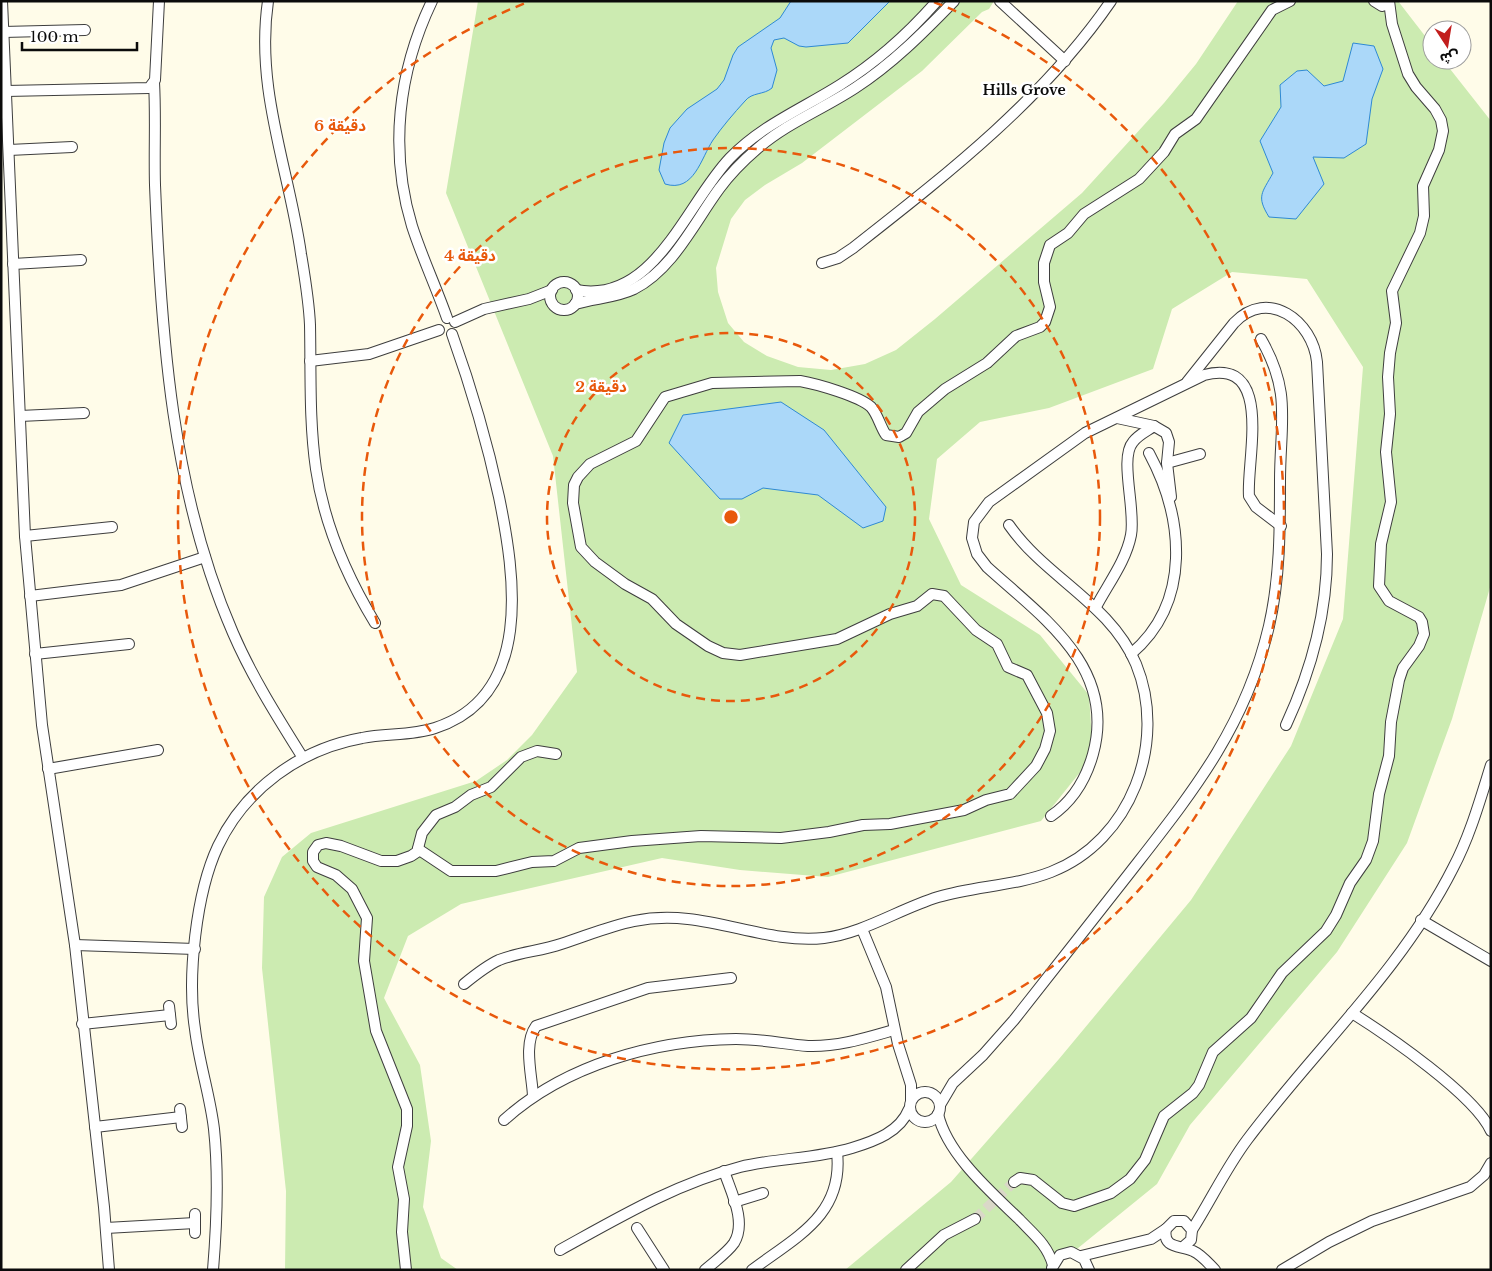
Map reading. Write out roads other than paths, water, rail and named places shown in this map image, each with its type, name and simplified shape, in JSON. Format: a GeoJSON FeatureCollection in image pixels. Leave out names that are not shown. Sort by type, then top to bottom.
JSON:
{"type":"FeatureCollection","features":[{"type":"Feature","properties":{"kind":"street"},"geometry":{"type":"LineString","coordinates":[[2,1],[25,536],[30,596],[48,768],[74,946],[106,1228],[109,1270]]}},
{"type":"Feature","properties":{"kind":"street"},"geometry":{"type":"LineString","coordinates":[[159,1],[154,82],[156,209],[167,361],[185,476],[205,557],[225,613],[260,688],[303,758]]}},
{"type":"Feature","properties":{"kind":"street"},"geometry":{"type":"LineString","coordinates":[[268,1],[264,54],[267,89],[274,130],[301,252],[308,304],[313,444],[320,492],[342,561],[375,623]]}},
{"type":"Feature","properties":{"kind":"street"},"geometry":{"type":"LineString","coordinates":[[213,1270],[218,1215],[218,1169],[212,1116],[193,1014],[195,950],[204,887],[213,858],[226,831],[244,806],[277,775],[303,758],[350,740],[423,731],[455,719],[472,707],[488,690],[505,655],[512,607],[510,558],[487,446],[452,334],[456,327],[451,320],[412,227],[403,186],[398,148],[403,90],[417,38],[432,1]]}},
{"type":"Feature","properties":{"kind":"street"},"geometry":{"type":"LineString","coordinates":[[576,290],[605,290],[626,283],[640,274],[658,256],[711,181],[740,148],[786,115],[838,87],[867,67],[905,35],[937,1]]}},
{"type":"Feature","properties":{"kind":"street"},"geometry":{"type":"LineString","coordinates":[[575,304],[626,292],[651,278],[665,264],[720,187],[749,156],[783,130],[840,98],[878,72],[913,43],[954,1]]}},
{"type":"Feature","properties":{"kind":"street"},"geometry":{"type":"LineString","coordinates":[[1000,1],[1066,61]]}},
{"type":"Feature","properties":{"kind":"street"},"geometry":{"type":"LineString","coordinates":[[822,263],[846,253],[904,208],[990,135],[1066,61],[1090,32],[1111,1]]}},
{"type":"Feature","properties":{"kind":"street"},"geometry":{"type":"LineString","coordinates":[[418,849],[451,871],[496,871],[532,862],[554,861],[579,848],[632,841],[701,836],[781,838],[829,832],[863,825],[890,824],[970,808],[986,800],[1010,794],[1016,790],[1036,766],[1045,749],[1050,731],[1047,713],[1031,679],[1008,667],[997,644],[976,630],[944,596],[932,594],[917,606],[890,614],[837,639],[740,656],[723,653],[708,646],[676,624],[652,599],[625,584],[587,556],[578,537],[572,504],[574,486],[583,470],[590,464],[636,441],[665,397],[712,383],[800,381],[811,383],[863,402],[872,408],[886,435],[899,437],[906,434],[918,412],[945,388],[987,363],[1016,336],[1040,328],[1045,322],[1050,307],[1044,282],[1044,263],[1050,245],[1068,233],[1084,214],[1139,179],[1148,170],[1168,146],[1175,134],[1196,119],[1272,10],[1290,1]]}},
{"type":"Feature","properties":{"kind":"street"},"geometry":{"type":"LineString","coordinates":[[1014,1182],[1020,1178],[1033,1180],[1062,1203],[1074,1206],[1111,1193],[1130,1179],[1145,1160],[1164,1116],[1193,1093],[1199,1085],[1213,1052],[1243,1027],[1282,973],[1326,931],[1336,915],[1350,883],[1366,860],[1374,841],[1379,794],[1389,756],[1399,680],[1403,668],[1419,646],[1424,634],[1419,617],[1389,601],[1379,586],[1381,544],[1391,502],[1386,452],[1390,414],[1388,386],[1390,353],[1396,323],[1392,291],[1420,233],[1424,216],[1423,186],[1441,144],[1443,131],[1439,115],[1408,74],[1392,24],[1389,2],[1382,6],[1374,1]]}},
{"type":"Feature","properties":{"kind":"street"},"geometry":{"type":"LineString","coordinates":[[3,32],[85,30]]}},
{"type":"Feature","properties":{"kind":"street"},"geometry":{"type":"LineString","coordinates":[[6,91],[143,89],[151,87],[154,82]]}},
{"type":"Feature","properties":{"kind":"street"},"geometry":{"type":"LineString","coordinates":[[9,150],[72,147]]}},
{"type":"Feature","properties":{"kind":"street"},"geometry":{"type":"LineString","coordinates":[[13,264],[81,260]]}},
{"type":"Feature","properties":{"kind":"street"},"geometry":{"type":"LineString","coordinates":[[529,299],[553,304],[563,310],[571,308],[575,304],[577,298],[576,290],[571,284],[557,284],[550,296],[553,304]]}},
{"type":"Feature","properties":{"kind":"street"},"geometry":{"type":"LineString","coordinates":[[452,334],[445,335],[440,330],[440,322],[491,307],[529,299],[552,290]]}},
{"type":"Feature","properties":{"kind":"street"},"geometry":{"type":"LineString","coordinates":[[1185,384],[1234,323],[1242,315],[1253,309],[1271,308],[1290,315],[1307,332],[1314,346],[1317,362],[1326,544],[1326,583],[1309,670],[1286,725]]}},
{"type":"Feature","properties":{"kind":"street"},"geometry":{"type":"LineString","coordinates":[[310,361],[369,354],[440,330]]}},
{"type":"Feature","properties":{"kind":"street"},"geometry":{"type":"LineString","coordinates":[[928,1122],[939,1110],[953,1083],[983,1055],[1014,1020],[1191,794],[1214,761],[1243,703],[1263,646],[1275,591],[1281,526],[1281,389],[1276,368],[1261,339]]}},
{"type":"Feature","properties":{"kind":"street"},"geometry":{"type":"LineString","coordinates":[[1051,816],[1071,799],[1089,766],[1097,735],[1095,696],[1082,665],[1064,638],[981,561],[974,546],[973,530],[978,514],[989,502],[1080,436],[1204,375],[1217,373],[1230,375],[1241,382],[1249,396],[1253,416],[1249,496],[1256,508],[1281,526]]}},
{"type":"Feature","properties":{"kind":"street"},"geometry":{"type":"LineString","coordinates":[[20,416],[84,412]]}},
{"type":"Feature","properties":{"kind":"street"},"geometry":{"type":"LineString","coordinates":[[1117,418],[1154,426],[1162,430],[1168,438],[1170,447],[1167,463],[1171,488],[1169,503]]}},
{"type":"Feature","properties":{"kind":"street"},"geometry":{"type":"LineString","coordinates":[[1096,607],[1124,557],[1131,535],[1133,513],[1126,464],[1127,452],[1137,438],[1154,426]]}},
{"type":"Feature","properties":{"kind":"street"},"geometry":{"type":"LineString","coordinates":[[1131,654],[1157,626],[1169,596],[1175,564],[1176,543],[1169,503],[1149,453]]}},
{"type":"Feature","properties":{"kind":"street"},"geometry":{"type":"LineString","coordinates":[[1167,463],[1200,454]]}},
{"type":"Feature","properties":{"kind":"street"},"geometry":{"type":"LineString","coordinates":[[464,984],[500,960],[553,947],[607,927],[640,919],[686,918],[791,939],[828,938],[862,929],[897,912],[944,896],[1049,873],[1078,858],[1103,836],[1120,816],[1133,793],[1146,749],[1146,703],[1141,678],[1131,654],[1116,628],[1096,607],[1038,560],[1009,525]]}},
{"type":"Feature","properties":{"kind":"street"},"geometry":{"type":"LineString","coordinates":[[25,536],[112,528]]}},
{"type":"Feature","properties":{"kind":"street"},"geometry":{"type":"LineString","coordinates":[[30,596],[120,584],[205,557]]}},
{"type":"Feature","properties":{"kind":"street"},"geometry":{"type":"LineString","coordinates":[[35,654],[129,644]]}},
{"type":"Feature","properties":{"kind":"street"},"geometry":{"type":"LineString","coordinates":[[48,768],[158,750]]}},
{"type":"Feature","properties":{"kind":"street"},"geometry":{"type":"LineString","coordinates":[[406,1270],[402,1239],[404,1199],[398,1166],[407,1126],[407,1109],[376,1031],[364,961],[367,918],[347,884],[336,875],[317,867],[312,856],[315,848],[326,843],[341,846],[381,861],[404,859],[414,855],[418,849],[422,833],[436,815],[455,807],[471,795],[490,787],[522,757],[537,752],[556,754]]}},
{"type":"Feature","properties":{"kind":"street"},"geometry":{"type":"LineString","coordinates":[[1146,1240],[1170,1244],[1176,1247],[1189,1239],[1205,1207],[1247,1140],[1382,978],[1421,920],[1460,856],[1491,765]]}},
{"type":"Feature","properties":{"kind":"street"},"geometry":{"type":"LineString","coordinates":[[1421,920],[1491,960]]}},
{"type":"Feature","properties":{"kind":"street"},"geometry":{"type":"LineString","coordinates":[[862,929],[886,987],[894,1030],[910,1081],[910,1104],[916,1120]]}},
{"type":"Feature","properties":{"kind":"street"},"geometry":{"type":"LineString","coordinates":[[74,946],[195,950]]}},
{"type":"Feature","properties":{"kind":"street"},"geometry":{"type":"LineString","coordinates":[[533,1096],[530,1050],[532,1032],[536,1026],[648,988],[730,978]]}},
{"type":"Feature","properties":{"kind":"street"},"geometry":{"type":"LineString","coordinates":[[1352,1013],[1432,1070],[1480,1115],[1491,1131]]}},
{"type":"Feature","properties":{"kind":"street"},"geometry":{"type":"LineString","coordinates":[[82,1024],[170,1015]]}},
{"type":"Feature","properties":{"kind":"street"},"geometry":{"type":"LineString","coordinates":[[504,1120],[533,1096],[558,1081],[593,1066],[665,1047],[738,1039],[821,1046],[854,1042],[894,1030]]}},
{"type":"Feature","properties":{"kind":"street"},"geometry":{"type":"LineString","coordinates":[[910,1081],[936,1097],[946,1137]]}},
{"type":"Feature","properties":{"kind":"street"},"geometry":{"type":"LineString","coordinates":[[894,1130],[902,1123],[910,1104],[917,1094],[953,1083]]}},
{"type":"Feature","properties":{"kind":"street"},"geometry":{"type":"LineString","coordinates":[[95,1127],[181,1118]]}},
{"type":"Feature","properties":{"kind":"street"},"geometry":{"type":"LineString","coordinates":[[560,1250],[664,1194],[724,1171],[776,1160],[837,1152],[872,1141],[916,1120],[928,1122],[946,1137],[977,1175],[1041,1240],[1065,1253],[1081,1256],[1146,1240],[1159,1235],[1171,1223],[1194,1215],[1205,1207]]}},
{"type":"Feature","properties":{"kind":"street"},"geometry":{"type":"LineString","coordinates":[[752,1270],[821,1216],[831,1200],[837,1183],[837,1152]]}},
{"type":"Feature","properties":{"kind":"street"},"geometry":{"type":"LineString","coordinates":[[1282,1270],[1329,1242],[1372,1221],[1470,1187],[1484,1175],[1491,1163]]}},
{"type":"Feature","properties":{"kind":"street"},"geometry":{"type":"LineString","coordinates":[[705,1270],[731,1246],[737,1236],[739,1219],[724,1171]]}},
{"type":"Feature","properties":{"kind":"street"},"geometry":{"type":"LineString","coordinates":[[734,1202],[763,1194]]}},
{"type":"Feature","properties":{"kind":"street"},"geometry":{"type":"LineString","coordinates":[[906,1270],[944,1234],[975,1219]]}},
{"type":"Feature","properties":{"kind":"street"},"geometry":{"type":"LineString","coordinates":[[1181,1220],[1189,1225],[1189,1239],[1215,1270]]}},
{"type":"Feature","properties":{"kind":"street"},"geometry":{"type":"LineString","coordinates":[[106,1228],[195,1223]]}},
{"type":"Feature","properties":{"kind":"street"},"geometry":{"type":"LineString","coordinates":[[637,1228],[664,1270]]}},
{"type":"Feature","properties":{"kind":"street"},"geometry":{"type":"LineString","coordinates":[[1166,1229],[1166,1237],[1170,1244]]}},
{"type":"Feature","properties":{"kind":"street"},"geometry":{"type":"LineString","coordinates":[[1041,1240],[1052,1267]]}},
{"type":"Feature","properties":{"kind":"street"},"geometry":{"type":"LineString","coordinates":[[1081,1256],[1088,1269],[1103,1250]]}},
{"type":"Feature","properties":{"kind":"street"},"geometry":{"type":"LineString","coordinates":[[1052,1267],[1055,1260],[1065,1253]]}},
{"type":"Feature","properties":{"kind":"water"},"geometry":{"type":"Polygon","coordinates":[[[791,1],[890,1],[848,43],[806,47],[799,46],[784,38],[774,40],[771,48],[777,70],[772,88],[748,98],[713,140],[690,179],[675,185],[665,184],[659,170],[664,143],[670,128],[687,109],[717,89],[724,80],[738,47],[780,18],[791,1]]]}},
{"type":"Feature","properties":{"kind":"water"},"geometry":{"type":"Polygon","coordinates":[[[1353,43],[1374,46],[1383,69],[1372,99],[1366,144],[1344,158],[1313,157],[1324,184],[1296,219],[1269,217],[1263,204],[1262,195],[1273,173],[1260,141],[1281,107],[1280,85],[1297,71],[1307,70],[1324,86],[1343,81],[1353,43]]]}},
{"type":"Feature","properties":{"kind":"water"},"geometry":{"type":"Polygon","coordinates":[[[781,402],[824,430],[886,507],[883,521],[863,528],[818,495],[763,488],[742,499],[720,499],[669,443],[683,415],[781,402]]]}},
{"type":"Feature","properties":{"kind":"tunnel"},"geometry":{"type":"LineString","coordinates":[[975,1219],[1014,1182]]}},
{"type":"Feature","properties":{"kind":"district","name":"Hills Grove"},"geometry":{"type":"Point","coordinates":[1024,90]}}]}
